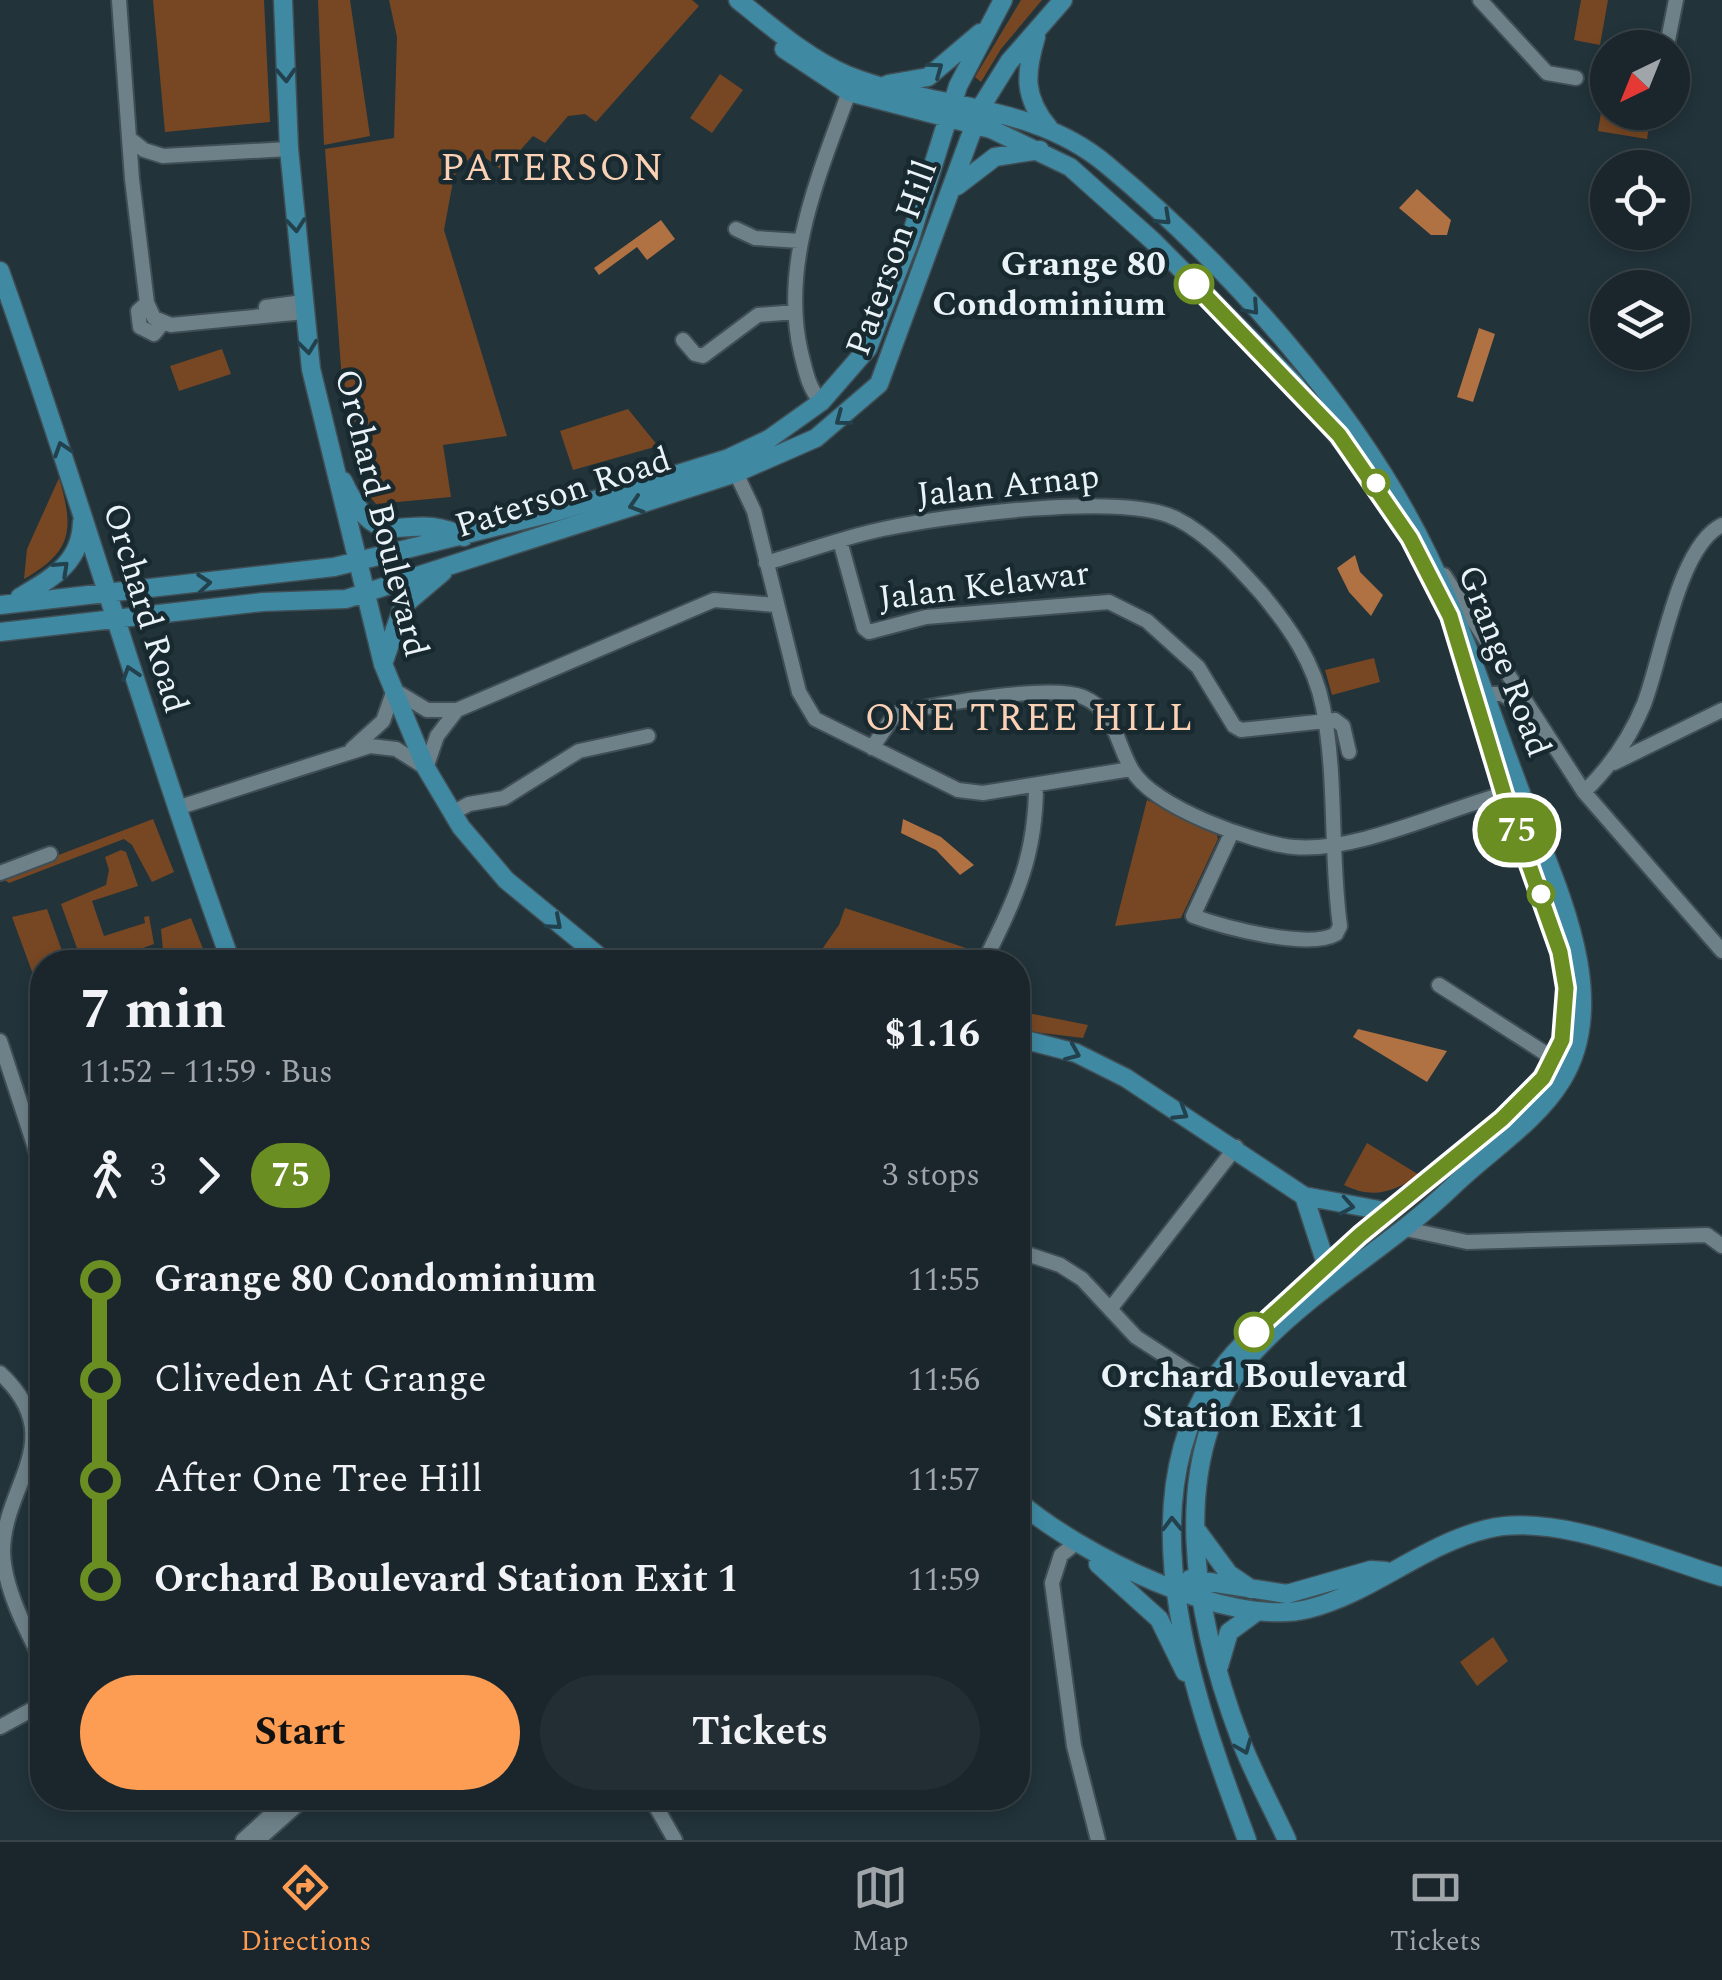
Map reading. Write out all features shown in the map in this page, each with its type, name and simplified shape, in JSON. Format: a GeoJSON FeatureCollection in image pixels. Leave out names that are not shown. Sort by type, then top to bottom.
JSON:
{"type":"FeatureCollection","features":[{"type":"Feature","properties":{"kind":"main road","name":"Orchard Boulevard"},"geometry":{"type":"LineString","coordinates":[[283,0],[289,148],[310,369],[383,664],[426,768],[452,813],[506,880],[591,950]]}},
{"type":"Feature","properties":{"kind":"main road","name":"Grange Road"},"geometry":{"type":"LineString","coordinates":[[721,0],[807,67],[849,92],[1052,131],[1103,161],[1224,276],[1346,421],[1425,549],[1489,694],[1512,792],[1560,952],[1567,1015],[1554,1060],[1502,1119],[1324,1266],[1250,1336],[1210,1386],[1183,1443],[1171,1512],[1173,1583],[1198,1700]]}},
{"type":"Feature","properties":{"kind":"main road","name":"Grange Road"},"geometry":{"type":"LineString","coordinates":[[738,0],[830,67],[950,112]]}},
{"type":"Feature","properties":{"kind":"main road"},"geometry":{"type":"LineString","coordinates":[[877,85],[928,78],[984,30],[1003,0]]}},
{"type":"Feature","properties":{"kind":"main road","name":"Paterson Hill"},"geometry":{"type":"LineString","coordinates":[[733,465],[816,438],[850,414],[880,384],[978,116],[996,81],[1063,0]]}},
{"type":"Feature","properties":{"kind":"main road"},"geometry":{"type":"LineString","coordinates":[[1039,27],[1025,78],[1036,113],[1052,131]]}},
{"type":"Feature","properties":{"kind":"main road","name":"Paterson Hill"},"geometry":{"type":"LineString","coordinates":[[733,465],[802,417],[816,396],[856,366],[884,314],[950,112],[984,30]]}},
{"type":"Feature","properties":{"kind":"main road","name":"Grange Road"},"geometry":{"type":"LineString","coordinates":[[978,116],[1093,184],[1268,358],[1339,435],[1410,538],[1450,616],[1583,980],[1574,1054],[1562,1080],[1537,1112],[1406,1230],[1258,1348],[1224,1390],[1204,1453],[1196,1530],[1200,1592],[1218,1671],[1242,1742],[1286,1840]]}},
{"type":"Feature","properties":{"kind":"main road"},"geometry":{"type":"LineString","coordinates":[[953,188],[995,157],[1041,150]]}},
{"type":"Feature","properties":{"kind":"main road"},"geometry":{"type":"LineString","coordinates":[[1093,184],[1092,171],[1103,161]]}},
{"type":"Feature","properties":{"kind":"main road","name":"Orchard Road"},"geometry":{"type":"LineString","coordinates":[[0,272],[227,950]]}},
{"type":"Feature","properties":{"kind":"main road"},"geometry":{"type":"LineString","coordinates":[[1268,358],[1284,361],[1284,345]]}},
{"type":"Feature","properties":{"kind":"main road"},"geometry":{"type":"LineString","coordinates":[[329,452],[358,510],[373,525],[389,530],[444,526],[464,537]]}},
{"type":"Feature","properties":{"kind":"main road","name":"Paterson Road"},"geometry":{"type":"LineString","coordinates":[[5,604],[356,562],[733,465]]}},
{"type":"Feature","properties":{"kind":"main road","name":"Paterson Road"},"geometry":{"type":"LineString","coordinates":[[0,632],[263,602],[318,602],[365,593],[733,465]]}},
{"type":"Feature","properties":{"kind":"main road"},"geometry":{"type":"LineString","coordinates":[[5,604],[70,562],[82,540],[82,512]]}},
{"type":"Feature","properties":{"kind":"main road"},"geometry":{"type":"LineString","coordinates":[[383,664],[403,606],[464,558]]}},
{"type":"Feature","properties":{"kind":"main road"},"geometry":{"type":"LineString","coordinates":[[1030,1041],[1076,1053],[1126,1078],[1304,1196],[1390,1212]]}},
{"type":"Feature","properties":{"kind":"main road"},"geometry":{"type":"LineString","coordinates":[[1304,1196],[1318,1230],[1324,1266],[1337,1282]]}},
{"type":"Feature","properties":{"kind":"main road"},"geometry":{"type":"LineString","coordinates":[[1030,1512],[1070,1546],[1132,1582],[1173,1583]]}},
{"type":"Feature","properties":{"kind":"main road"},"geometry":{"type":"LineString","coordinates":[[1054,1532],[1173,1583],[1255,1612],[1310,1608],[1487,1529],[1525,1525],[1589,1537],[1722,1577]]}},
{"type":"Feature","properties":{"kind":"main road"},"geometry":{"type":"LineString","coordinates":[[1196,1530],[1229,1574],[1246,1588],[1271,1594]]}},
{"type":"Feature","properties":{"kind":"main road"},"geometry":{"type":"LineString","coordinates":[[1098,1564],[1159,1620],[1198,1700],[1247,1840]]}},
{"type":"Feature","properties":{"kind":"main road"},"geometry":{"type":"LineString","coordinates":[[1200,1592],[1309,1591],[1372,1570],[1386,1571]]}},
{"type":"Feature","properties":{"kind":"main road"},"geometry":{"type":"LineString","coordinates":[[1218,1671],[1228,1632],[1255,1612]]}},
{"type":"Feature","properties":{"kind":"street"},"geometry":{"type":"LineString","coordinates":[[119,0],[132,179],[155,315],[303,307]]}},
{"type":"Feature","properties":{"kind":"street"},"geometry":{"type":"LineString","coordinates":[[1480,0],[1547,74],[1576,78]]}},
{"type":"Feature","properties":{"kind":"street"},"geometry":{"type":"LineString","coordinates":[[1670,30],[1676,0]]}},
{"type":"Feature","properties":{"kind":"street"},"geometry":{"type":"LineString","coordinates":[[816,396],[794,312],[800,241],[849,92]]}},
{"type":"Feature","properties":{"kind":"street"},"geometry":{"type":"LineString","coordinates":[[129,138],[144,150],[162,156],[289,148]]}},
{"type":"Feature","properties":{"kind":"street"},"geometry":{"type":"LineString","coordinates":[[132,179],[162,156]]}},
{"type":"Feature","properties":{"kind":"street"},"geometry":{"type":"LineString","coordinates":[[736,230],[755,238],[800,241]]}},
{"type":"Feature","properties":{"kind":"street"},"geometry":{"type":"LineString","coordinates":[[683,340],[695,354],[703,356],[758,315],[794,312]]}},
{"type":"Feature","properties":{"kind":"street"},"geometry":{"type":"LineString","coordinates":[[733,465],[754,511],[799,692],[815,720],[958,790],[983,793],[1131,769]]}},
{"type":"Feature","properties":{"kind":"street","name":"Jalan Arnap"},"geometry":{"type":"LineString","coordinates":[[766,563],[884,528],[1093,504],[1138,506],[1177,518],[1237,567],[1288,626],[1312,672],[1324,720],[1340,926],[1336,934],[1318,939],[1250,932],[1193,916],[1232,832]]}},
{"type":"Feature","properties":{"kind":"street"},"geometry":{"type":"LineString","coordinates":[[1584,792],[1613,763],[1643,705],[1696,546],[1722,524]]}},
{"type":"Feature","properties":{"kind":"street","name":"Jalan Kelawar"},"geometry":{"type":"LineString","coordinates":[[840,541],[864,628],[869,632],[926,617],[1109,602],[1146,621],[1198,668],[1228,719],[1241,730],[1324,720]]}},
{"type":"Feature","properties":{"kind":"street"},"geometry":{"type":"LineString","coordinates":[[1425,549],[1584,792],[1722,952]]}},
{"type":"Feature","properties":{"kind":"street"},"geometry":{"type":"LineString","coordinates":[[352,749],[383,721],[394,690],[428,710],[458,710],[714,600],[776,605]]}},
{"type":"Feature","properties":{"kind":"street"},"geometry":{"type":"LineString","coordinates":[[1489,694],[1506,684],[1509,674]]}},
{"type":"Feature","properties":{"kind":"street"},"geometry":{"type":"LineString","coordinates":[[872,748],[895,714],[976,700],[1060,692],[1096,703],[1108,716],[1131,769],[1170,801],[1232,832],[1293,847],[1334,844],[1512,792]]}},
{"type":"Feature","properties":{"kind":"street"},"geometry":{"type":"LineString","coordinates":[[1489,694],[1510,697],[1530,712]]}},
{"type":"Feature","properties":{"kind":"street"},"geometry":{"type":"LineString","coordinates":[[177,808],[352,749],[396,749],[426,768],[437,736],[458,710]]}},
{"type":"Feature","properties":{"kind":"street"},"geometry":{"type":"LineString","coordinates":[[1613,763],[1722,710]]}},
{"type":"Feature","properties":{"kind":"street"},"geometry":{"type":"LineString","coordinates":[[1324,720],[1343,726],[1349,752]]}},
{"type":"Feature","properties":{"kind":"street"},"geometry":{"type":"LineString","coordinates":[[452,813],[469,804],[504,798],[579,751],[648,736]]}},
{"type":"Feature","properties":{"kind":"street"},"geometry":{"type":"LineString","coordinates":[[1597,807],[1600,776]]}},
{"type":"Feature","properties":{"kind":"street"},"geometry":{"type":"LineString","coordinates":[[990,950],[1028,869],[1035,836],[1036,785]]}},
{"type":"Feature","properties":{"kind":"street"},"geometry":{"type":"LineString","coordinates":[[0,873],[50,854]]}},
{"type":"Feature","properties":{"kind":"street"},"geometry":{"type":"LineString","coordinates":[[1439,984],[1554,1060]]}},
{"type":"Feature","properties":{"kind":"street"},"geometry":{"type":"LineString","coordinates":[[0,1041],[30,1123]]}},
{"type":"Feature","properties":{"kind":"street"},"geometry":{"type":"LineString","coordinates":[[0,1068],[30,1152]]}},
{"type":"Feature","properties":{"kind":"street"},"geometry":{"type":"LineString","coordinates":[[1111,1308],[1236,1148]]}},
{"type":"Feature","properties":{"kind":"street"},"geometry":{"type":"LineString","coordinates":[[1432,1206],[1430,1224],[1448,1240]]}},
{"type":"Feature","properties":{"kind":"street"},"geometry":{"type":"LineString","coordinates":[[1406,1230],[1448,1240],[1708,1235],[1722,1246]]}},
{"type":"Feature","properties":{"kind":"street"},"geometry":{"type":"LineString","coordinates":[[1030,1256],[1060,1265],[1111,1308],[1136,1337],[1210,1386]]}},
{"type":"Feature","properties":{"kind":"street"},"geometry":{"type":"LineString","coordinates":[[0,1372],[27,1408],[30,1422]]}},
{"type":"Feature","properties":{"kind":"street"},"geometry":{"type":"LineString","coordinates":[[30,1459],[4,1544],[4,1566],[30,1631]]}},
{"type":"Feature","properties":{"kind":"street"},"geometry":{"type":"LineString","coordinates":[[1070,1546],[1060,1555],[1052,1583],[1074,1746],[1098,1840]]}},
{"type":"Feature","properties":{"kind":"street"},"geometry":{"type":"LineString","coordinates":[[0,1727],[30,1711]]}},
{"type":"Feature","properties":{"kind":"street"},"geometry":{"type":"LineString","coordinates":[[243,1840],[281,1810]]}},
{"type":"Feature","properties":{"kind":"street"},"geometry":{"type":"LineString","coordinates":[[258,1840],[282,1810]]}},
{"type":"Feature","properties":{"kind":"street"},"geometry":{"type":"LineString","coordinates":[[658,1810],[675,1840]]}},
{"type":"Feature","properties":{"kind":"shaded area"},"geometry":{"type":"Polygon","coordinates":[[[153,0],[264,0],[270,122],[165,132],[153,0]]]}},
{"type":"Feature","properties":{"kind":"shaded area"},"geometry":{"type":"Polygon","coordinates":[[[318,0],[350,0],[370,136],[324,145],[318,0]]]}},
{"type":"Feature","properties":{"kind":"shaded area"},"geometry":{"type":"Polygon","coordinates":[[[389,0],[692,0],[699,6],[596,122],[585,114],[568,116],[545,143],[533,136],[502,170],[476,151],[454,176],[444,230],[507,436],[443,445],[451,497],[376,504],[366,492],[342,381],[325,149],[394,138],[397,37],[389,0]]]}},
{"type":"Feature","properties":{"kind":"shaded area"},"geometry":{"type":"Polygon","coordinates":[[[1021,0],[1042,0],[1001,49],[981,82],[975,77],[1021,0]]]}},
{"type":"Feature","properties":{"kind":"shaded area"},"geometry":{"type":"Polygon","coordinates":[[[1581,0],[1608,0],[1603,30],[1590,30],[1590,43],[1574,40],[1581,0]]]}},
{"type":"Feature","properties":{"kind":"shaded area"},"geometry":{"type":"Polygon","coordinates":[[[720,74],[743,90],[712,133],[690,118],[720,74]]]}},
{"type":"Feature","properties":{"kind":"shaded area"},"geometry":{"type":"Polygon","coordinates":[[[1598,130],[1648,130],[1647,139],[1598,130]]]}},
{"type":"Feature","properties":{"kind":"shaded area"},"geometry":{"type":"Polygon","coordinates":[[[1417,189],[1451,220],[1447,235],[1431,235],[1399,208],[1417,189]]]}},
{"type":"Feature","properties":{"kind":"shaded area"},"geometry":{"type":"Polygon","coordinates":[[[661,220],[675,239],[647,260],[637,247],[599,275],[594,268],[661,220]]]}},
{"type":"Feature","properties":{"kind":"shaded area"},"geometry":{"type":"Polygon","coordinates":[[[1479,328],[1495,334],[1473,402],[1457,397],[1479,328]]]}},
{"type":"Feature","properties":{"kind":"shaded area"},"geometry":{"type":"Polygon","coordinates":[[[222,349],[231,374],[179,391],[170,366],[222,349]]]}},
{"type":"Feature","properties":{"kind":"shaded area"},"geometry":{"type":"Polygon","coordinates":[[[628,409],[658,446],[573,470],[560,431],[628,409]]]}},
{"type":"Feature","properties":{"kind":"shaded area"},"geometry":{"type":"Polygon","coordinates":[[[59,478],[67,511],[66,537],[52,559],[24,579],[27,549],[59,478]]]}},
{"type":"Feature","properties":{"kind":"shaded area"},"geometry":{"type":"Polygon","coordinates":[[[1355,555],[1360,572],[1383,595],[1371,616],[1349,592],[1337,568],[1355,555]]]}},
{"type":"Feature","properties":{"kind":"shaded area"},"geometry":{"type":"Polygon","coordinates":[[[1374,658],[1380,682],[1332,695],[1325,670],[1374,658]]]}},
{"type":"Feature","properties":{"kind":"shaded area"},"geometry":{"type":"Polygon","coordinates":[[[1147,800],[1216,832],[1218,839],[1181,918],[1115,926],[1147,800]]]}},
{"type":"Feature","properties":{"kind":"shaded area"},"geometry":{"type":"Polygon","coordinates":[[[153,819],[174,872],[152,882],[132,845],[124,839],[9,883],[1,877],[153,819]]]}},
{"type":"Feature","properties":{"kind":"shaded area"},"geometry":{"type":"Polygon","coordinates":[[[903,819],[941,837],[974,865],[960,875],[936,850],[901,833],[903,819]]]}},
{"type":"Feature","properties":{"kind":"shaded area"},"geometry":{"type":"Polygon","coordinates":[[[121,850],[126,852],[138,886],[92,901],[104,936],[145,923],[144,917],[149,916],[154,944],[138,950],[78,950],[61,904],[106,885],[109,870],[105,857],[121,850]]]}},
{"type":"Feature","properties":{"kind":"shaded area"},"geometry":{"type":"Polygon","coordinates":[[[845,908],[969,949],[821,950],[839,925],[845,908]]]}},
{"type":"Feature","properties":{"kind":"shaded area"},"geometry":{"type":"Polygon","coordinates":[[[47,909],[62,950],[30,950],[30,966],[12,917],[47,909]]]}},
{"type":"Feature","properties":{"kind":"shaded area"},"geometry":{"type":"Polygon","coordinates":[[[191,918],[203,950],[163,950],[161,929],[191,918]]]}},
{"type":"Feature","properties":{"kind":"shaded area"},"geometry":{"type":"Polygon","coordinates":[[[1030,1013],[1088,1025],[1083,1038],[1030,1031],[1030,1013]]]}},
{"type":"Feature","properties":{"kind":"shaded area"},"geometry":{"type":"Polygon","coordinates":[[[1358,1029],[1447,1051],[1427,1082],[1353,1037],[1358,1029]]]}},
{"type":"Feature","properties":{"kind":"shaded area"},"geometry":{"type":"Polygon","coordinates":[[[1367,1143],[1421,1176],[1383,1192],[1365,1192],[1344,1185],[1367,1143]]]}},
{"type":"Feature","properties":{"kind":"shaded area"},"geometry":{"type":"Polygon","coordinates":[[[1493,1637],[1508,1661],[1477,1686],[1460,1662],[1493,1637]]]}},
{"type":"Feature","properties":{"kind":"bus line","name":"75"},"geometry":{"type":"LineString","coordinates":[[1194,284],[1293,382],[1339,435],[1374,480],[1410,538],[1450,616],[1504,794],[1560,952],[1566,988],[1567,1015],[1562,1040],[1543,1078],[1502,1119],[1360,1235],[1254,1332]]}},
{"type":"Feature","properties":{"kind":"place","name":"Grange 80 Condominium"},"geometry":{"type":"Point","coordinates":[1194,284]}},
{"type":"Feature","properties":{"kind":"place","name":"Orchard Boulevard Station Exit 1"},"geometry":{"type":"Point","coordinates":[1254,1332]}},
{"type":"Feature","properties":{"kind":"district","name":"PATERSON"},"geometry":{"type":"Point","coordinates":[553,169]}},
{"type":"Feature","properties":{"kind":"district","name":"ONE TREE HILL"},"geometry":{"type":"Point","coordinates":[1030,719]}}]}
